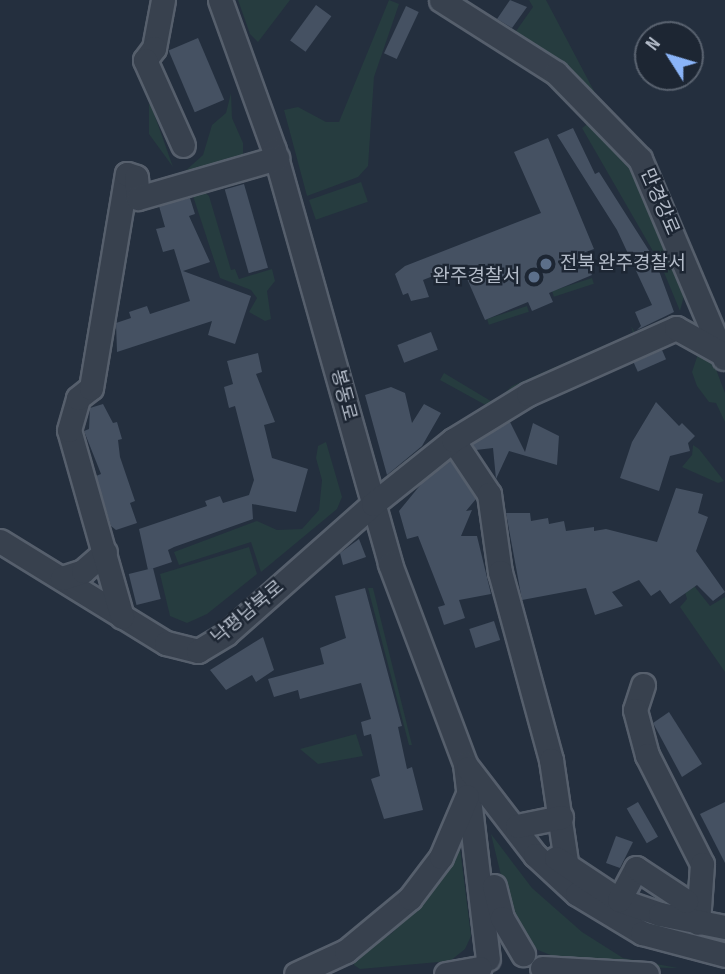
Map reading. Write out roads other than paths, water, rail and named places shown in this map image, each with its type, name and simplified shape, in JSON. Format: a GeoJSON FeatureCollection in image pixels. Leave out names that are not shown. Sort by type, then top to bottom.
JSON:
{"type":"FeatureCollection","features":[{"type":"Feature","properties":{"kind":"street"},"geometry":{"type":"LineString","coordinates":[[163,0],[154,48],[145,60],[183,145]]}},
{"type":"Feature","properties":{"kind":"street","name":"봉동로"},"geometry":{"type":"LineString","coordinates":[[220,0],[276,158],[390,564],[465,764],[481,967]]}},
{"type":"Feature","properties":{"kind":"street","name":"만경강로"},"geometry":{"type":"LineString","coordinates":[[441,0],[556,73],[640,159],[694,278],[724,358]]}},
{"type":"Feature","properties":{"kind":"street"},"geometry":{"type":"LineString","coordinates":[[122,617],[69,430],[78,398],[91,388],[127,174],[135,177],[138,198],[276,158]]}},
{"type":"Feature","properties":{"kind":"street"},"geometry":{"type":"LineString","coordinates":[[694,278],[688,309],[676,328],[724,358]]}},
{"type":"Feature","properties":{"kind":"street","name":"낙평남북로"},"geometry":{"type":"LineString","coordinates":[[0,541],[122,617],[183,650],[211,647],[373,504],[453,440],[528,394],[676,328]]}},
{"type":"Feature","properties":{"kind":"street"},"geometry":{"type":"LineString","coordinates":[[453,440],[489,494],[500,572],[551,760],[567,868]]}},
{"type":"Feature","properties":{"kind":"street"},"geometry":{"type":"LineString","coordinates":[[62,578],[83,571],[105,552]]}},
{"type":"Feature","properties":{"kind":"street"},"geometry":{"type":"LineString","coordinates":[[517,826],[567,868],[619,900],[717,926],[702,864],[647,755],[635,710],[643,685]]}},
{"type":"Feature","properties":{"kind":"street"},"geometry":{"type":"LineString","coordinates":[[465,764],[517,826],[554,877],[614,919],[680,946],[725,955]]}},
{"type":"Feature","properties":{"kind":"street"},"geometry":{"type":"LineString","coordinates":[[296,974],[346,951],[410,898],[441,857],[469,789]]}},
{"type":"Feature","properties":{"kind":"street","name":"봉동로"},"geometry":{"type":"LineString","coordinates":[[469,789],[483,811],[495,896],[510,936],[523,954]]}},
{"type":"Feature","properties":{"kind":"street"},"geometry":{"type":"LineString","coordinates":[[517,826],[561,817]]}},
{"type":"Feature","properties":{"kind":"street"},"geometry":{"type":"LineString","coordinates":[[619,900],[636,868],[686,901]]}},
{"type":"Feature","properties":{"kind":"street"},"geometry":{"type":"LineString","coordinates":[[446,974],[481,967],[499,954],[523,954],[544,971],[647,974]]}},
{"type":"Feature","properties":{"kind":"place","name":"전북 완주경찰서"},"geometry":{"type":"Point","coordinates":[546,264]}},
{"type":"Feature","properties":{"kind":"place","name":"완주경찰서"},"geometry":{"type":"Point","coordinates":[534,277]}}]}
